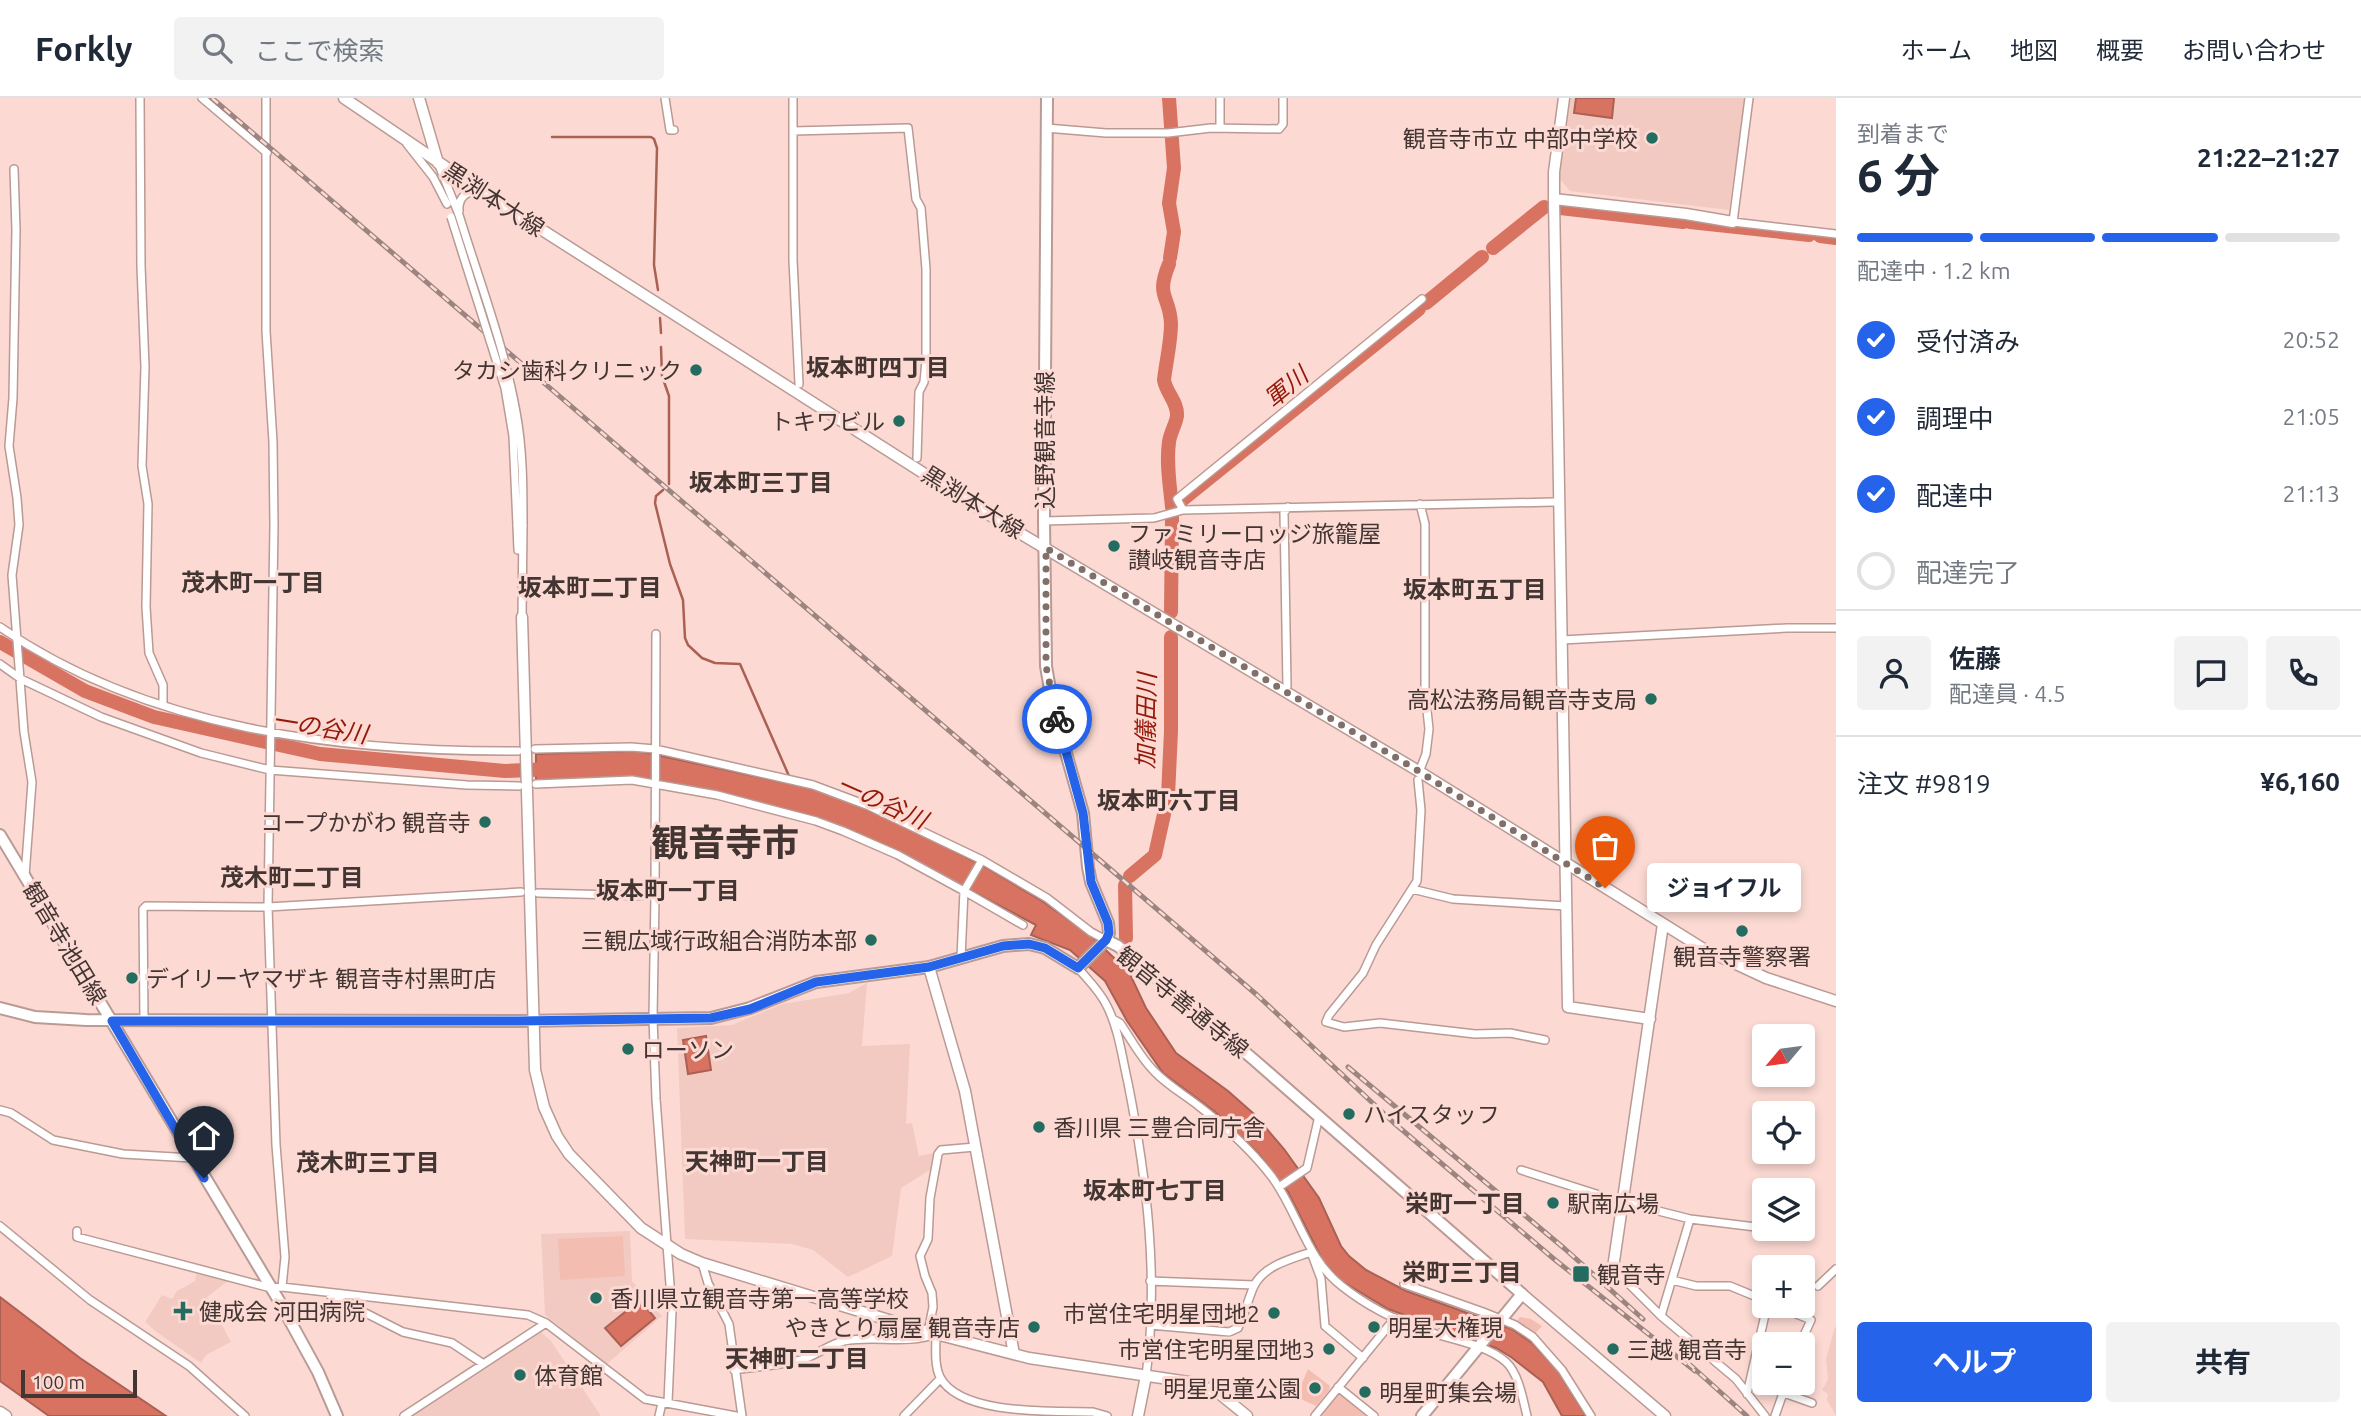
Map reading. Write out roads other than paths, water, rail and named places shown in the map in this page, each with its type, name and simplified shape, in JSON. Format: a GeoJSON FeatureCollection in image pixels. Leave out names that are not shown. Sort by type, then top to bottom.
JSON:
{"type":"FeatureCollection","features":[{"type":"Feature","properties":{"kind":"main road","name":"込野観音寺線"},"geometry":{"type":"LineString","coordinates":[[1047,98],[1044,521],[1046,666],[1049,690],[1083,813],[1091,882],[1108,923],[1109,933],[1104,942]]}},
{"type":"Feature","properties":{"kind":"main road","name":"観音寺池田線"},"geometry":{"type":"LineString","coordinates":[[0,835],[192,1158],[277,1288],[337,1416]]}},
{"type":"Feature","properties":{"kind":"main road","name":"観音寺善通寺線"},"geometry":{"type":"LineString","coordinates":[[1080,965],[1104,942],[1118,946],[1319,1116],[1522,1294]]}},
{"type":"Feature","properties":{"kind":"main road"},"geometry":{"type":"LineString","coordinates":[[0,1008],[60,1020],[112,1021],[533,1021],[723,1016],[750,1009],[816,982],[929,967],[989,949],[1029,944],[1045,948],[1080,965]]}},
{"type":"Feature","properties":{"kind":"main road"},"geometry":{"type":"LineString","coordinates":[[1422,1416],[1522,1294]]}},
{"type":"Feature","properties":{"kind":"street"},"geometry":{"type":"LineString","coordinates":[[140,98],[141,266],[145,367],[142,466],[148,504],[146,607],[149,653],[163,685],[163,704]]}},
{"type":"Feature","properties":{"kind":"street"},"geometry":{"type":"LineString","coordinates":[[202,98],[267,153]]}},
{"type":"Feature","properties":{"kind":"street"},"geometry":{"type":"LineString","coordinates":[[266,98],[266,331],[273,442],[268,907],[276,1145],[285,1256],[277,1288]]}},
{"type":"Feature","properties":{"kind":"street","name":"黒渕本大線"},"geometry":{"type":"LineString","coordinates":[[344,98],[484,193],[986,513],[1420,772],[1663,924],[1738,967],[1836,1001]]}},
{"type":"Feature","properties":{"kind":"street"},"geometry":{"type":"LineString","coordinates":[[419,98],[447,204]]}},
{"type":"Feature","properties":{"kind":"street"},"geometry":{"type":"LineString","coordinates":[[665,98],[670,130],[674,130]]}},
{"type":"Feature","properties":{"kind":"street"},"geometry":{"type":"LineString","coordinates":[[793,98],[793,260],[799,384]]}},
{"type":"Feature","properties":{"kind":"street"},"geometry":{"type":"LineString","coordinates":[[1220,98],[1220,128]]}},
{"type":"Feature","properties":{"kind":"street"},"geometry":{"type":"LineString","coordinates":[[1046,128],[1106,133],[1171,133],[1220,128],[1279,129],[1283,124],[1283,98]]}},
{"type":"Feature","properties":{"kind":"street"},"geometry":{"type":"LineString","coordinates":[[1564,98],[1553,199],[1568,1007],[1650,1019]]}},
{"type":"Feature","properties":{"kind":"street"},"geometry":{"type":"LineString","coordinates":[[1732,222],[1749,98]]}},
{"type":"Feature","properties":{"kind":"street"},"geometry":{"type":"LineString","coordinates":[[793,131],[908,128],[916,199],[922,208],[926,269],[926,360],[924,382],[919,392],[917,458]]}},
{"type":"Feature","properties":{"kind":"street"},"geometry":{"type":"LineString","coordinates":[[404,140],[433,177],[455,216],[499,343],[514,402],[523,470],[520,525]]}},
{"type":"Feature","properties":{"kind":"street"},"geometry":{"type":"LineString","coordinates":[[438,163],[498,363],[513,436],[520,525],[533,1021],[538,1089],[557,1136],[569,1154],[622,1211],[654,1239],[702,1263],[932,1333],[1014,1354],[1207,1387],[1232,1401],[1247,1416]]}},
{"type":"Feature","properties":{"kind":"street"},"geometry":{"type":"LineString","coordinates":[[14,169],[16,230],[9,446],[18,498],[19,525],[12,575],[24,732],[32,782],[25,877]]}},
{"type":"Feature","properties":{"kind":"street"},"geometry":{"type":"LineString","coordinates":[[446,183],[449,176],[461,178]]}},
{"type":"Feature","properties":{"kind":"street"},"geometry":{"type":"LineString","coordinates":[[455,216],[465,194],[472,191],[484,193]]}},
{"type":"Feature","properties":{"kind":"street"},"geometry":{"type":"LineString","coordinates":[[1553,199],[1836,234]]}},
{"type":"Feature","properties":{"kind":"street"},"geometry":{"type":"LineString","coordinates":[[1183,510],[1177,499],[1422,299]]}},
{"type":"Feature","properties":{"kind":"street"},"geometry":{"type":"LineString","coordinates":[[1044,521],[1154,518],[1183,510],[1282,509],[1289,506],[1554,502]]}},
{"type":"Feature","properties":{"kind":"street"},"geometry":{"type":"LineString","coordinates":[[1420,504],[1425,524],[1425,692],[1429,729],[1426,754],[1421,767]]}},
{"type":"Feature","properties":{"kind":"street"},"geometry":{"type":"LineString","coordinates":[[1287,686],[1284,513],[1289,506]]}},
{"type":"Feature","properties":{"kind":"street"},"geometry":{"type":"LineString","coordinates":[[0,627],[18,640],[79,672],[163,704],[271,732],[405,749],[655,749],[813,785],[869,806],[982,860],[1047,898],[1104,942]]}},
{"type":"Feature","properties":{"kind":"street"},"geometry":{"type":"LineString","coordinates":[[1562,640],[1787,628],[1836,628]]}},
{"type":"Feature","properties":{"kind":"street"},"geometry":{"type":"LineString","coordinates":[[656,634],[653,1018],[656,1099],[672,1311],[665,1402],[659,1416]]}},
{"type":"Feature","properties":{"kind":"street"},"geometry":{"type":"LineString","coordinates":[[0,664],[21,679],[101,717],[201,753],[270,770],[467,785],[632,780],[717,795],[816,821],[898,855],[1023,925]]}},
{"type":"Feature","properties":{"kind":"street"},"geometry":{"type":"LineString","coordinates":[[1418,780],[1421,810],[1417,881],[1376,945],[1363,973],[1326,1022],[1344,1027],[1380,1023],[1475,1034],[1510,1033],[1545,1040]]}},
{"type":"Feature","properties":{"kind":"street"},"geometry":{"type":"LineString","coordinates":[[961,958],[964,891],[982,860]]}},
{"type":"Feature","properties":{"kind":"street"},"geometry":{"type":"LineString","coordinates":[[1412,889],[1454,899],[1566,906]]}},
{"type":"Feature","properties":{"kind":"street"},"geometry":{"type":"LineString","coordinates":[[144,1020],[143,909],[146,906],[268,907],[522,892]]}},
{"type":"Feature","properties":{"kind":"street"},"geometry":{"type":"LineString","coordinates":[[538,893],[654,896]]}},
{"type":"Feature","properties":{"kind":"street"},"geometry":{"type":"LineString","coordinates":[[1663,924],[1613,1268],[1661,1315],[1736,1379],[1765,1416]]}},
{"type":"Feature","properties":{"kind":"street"},"geometry":{"type":"LineString","coordinates":[[1080,965],[1098,990],[1113,1019],[1143,1169],[1150,1325],[1146,1376],[1138,1416]]}},
{"type":"Feature","properties":{"kind":"street"},"geometry":{"type":"LineString","coordinates":[[929,967],[965,1091],[1014,1354]]}},
{"type":"Feature","properties":{"kind":"street"},"geometry":{"type":"LineString","coordinates":[[1113,1019],[1120,1023],[1155,1073],[1211,1115],[1235,1137],[1279,1187],[1311,1252],[1321,1279],[1325,1326],[1363,1358]]}},
{"type":"Feature","properties":{"kind":"street"},"geometry":{"type":"LineString","coordinates":[[0,1110],[11,1112],[53,1140],[124,1154],[192,1158]]}},
{"type":"Feature","properties":{"kind":"street"},"geometry":{"type":"LineString","coordinates":[[1279,1187],[1307,1168],[1319,1116]]}},
{"type":"Feature","properties":{"kind":"street"},"geometry":{"type":"LineString","coordinates":[[975,1147],[941,1150],[937,1154],[930,1198],[928,1239],[920,1256],[932,1293],[932,1333],[940,1379],[960,1396],[1005,1409],[1093,1412],[1107,1416]]}},
{"type":"Feature","properties":{"kind":"street"},"geometry":{"type":"LineString","coordinates":[[1521,1170],[1623,1202],[1690,1219],[1752,1227]]}},
{"type":"Feature","properties":{"kind":"street"},"geometry":{"type":"LineString","coordinates":[[1661,1315],[1690,1219]]}},
{"type":"Feature","properties":{"kind":"street"},"geometry":{"type":"LineString","coordinates":[[0,1226],[90,1300],[189,1366],[245,1416]]}},
{"type":"Feature","properties":{"kind":"street"},"geometry":{"type":"LineString","coordinates":[[76,1231],[77,1237],[277,1288],[518,1313],[546,1323],[645,1399],[736,1416]]}},
{"type":"Feature","properties":{"kind":"street"},"geometry":{"type":"LineString","coordinates":[[1150,1325],[1229,1332],[1238,1328],[1254,1285],[1263,1274],[1284,1261],[1311,1252]]}},
{"type":"Feature","properties":{"kind":"street"},"geometry":{"type":"LineString","coordinates":[[1311,1252],[1320,1265],[1345,1289],[1395,1318],[1479,1347],[1508,1363],[1518,1383],[1527,1416]]}},
{"type":"Feature","properties":{"kind":"street"},"geometry":{"type":"LineString","coordinates":[[702,1263],[730,1324],[742,1416]]}},
{"type":"Feature","properties":{"kind":"street"},"geometry":{"type":"LineString","coordinates":[[1818,1286],[1836,1269]]}},
{"type":"Feature","properties":{"kind":"street"},"geometry":{"type":"LineString","coordinates":[[1672,1280],[1696,1286],[1730,1286],[1752,1295]]}},
{"type":"Feature","properties":{"kind":"street"},"geometry":{"type":"LineString","coordinates":[[1150,1281],[1254,1285]]}},
{"type":"Feature","properties":{"kind":"street"},"geometry":{"type":"LineString","coordinates":[[1404,1284],[1502,1319],[1533,1337],[1574,1387],[1591,1416]]}},
{"type":"Feature","properties":{"kind":"street"},"geometry":{"type":"LineString","coordinates":[[326,1293],[402,1332],[452,1343],[482,1363]]}},
{"type":"Feature","properties":{"kind":"street"},"geometry":{"type":"LineString","coordinates":[[1522,1294],[1661,1415]]}},
{"type":"Feature","properties":{"kind":"street"},"geometry":{"type":"LineString","coordinates":[[1315,1416],[1395,1318]]}},
{"type":"Feature","properties":{"kind":"street"},"geometry":{"type":"LineString","coordinates":[[1747,1394],[1764,1318]]}},
{"type":"Feature","properties":{"kind":"street"},"geometry":{"type":"LineString","coordinates":[[1806,1318],[1811,1320],[1806,1332]]}},
{"type":"Feature","properties":{"kind":"street"},"geometry":{"type":"LineString","coordinates":[[404,1416],[546,1323]]}},
{"type":"Feature","properties":{"kind":"street"},"geometry":{"type":"LineString","coordinates":[[734,1370],[786,1364],[808,1358],[845,1341],[919,1340],[932,1333]]}},
{"type":"Feature","properties":{"kind":"street"},"geometry":{"type":"LineString","coordinates":[[904,1416],[940,1379]]}},
{"type":"Feature","properties":{"kind":"street"},"geometry":{"type":"LineString","coordinates":[[1338,1388],[1374,1416]]}},
{"type":"Feature","properties":{"kind":"street"},"geometry":{"type":"LineString","coordinates":[[1775,1416],[1783,1395]]}},
{"type":"Feature","properties":{"kind":"street"},"geometry":{"type":"LineString","coordinates":[[1790,1395],[1812,1403]]}},
{"type":"Feature","properties":{"kind":"street"},"geometry":{"type":"LineString","coordinates":[[0,1412],[6,1416]]}},
{"type":"Feature","properties":{"kind":"waterway","name":"加儀田川"},"geometry":{"type":"LineString","coordinates":[[1169,98],[1174,168],[1169,203],[1174,232],[1170,258]]}},
{"type":"Feature","properties":{"kind":"waterway"},"geometry":{"type":"LineString","coordinates":[[552,137],[654,139],[657,148],[654,265],[658,290]]}},
{"type":"Feature","properties":{"kind":"waterway","name":"軍川"},"geometry":{"type":"LineString","coordinates":[[1493,248],[1544,207]]}},
{"type":"Feature","properties":{"kind":"waterway","name":"軍川"},"geometry":{"type":"LineString","coordinates":[[1560,208],[1683,222]]}},
{"type":"Feature","properties":{"kind":"waterway","name":"軍川"},"geometry":{"type":"LineString","coordinates":[[1690,222],[1809,235]]}},
{"type":"Feature","properties":{"kind":"waterway","name":"軍川"},"geometry":{"type":"LineString","coordinates":[[1820,236],[1836,238]]}},
{"type":"Feature","properties":{"kind":"waterway","name":"軍川"},"geometry":{"type":"LineString","coordinates":[[1426,303],[1482,257]]}},
{"type":"Feature","properties":{"kind":"waterway","name":"加儀田川"},"geometry":{"type":"LineString","coordinates":[[1169,264],[1163,284],[1171,324],[1164,380],[1177,411],[1168,450],[1172,507]]}},
{"type":"Feature","properties":{"kind":"waterway","name":"軍川"},"geometry":{"type":"LineString","coordinates":[[1182,500],[1419,309]]}},
{"type":"Feature","properties":{"kind":"waterway"},"geometry":{"type":"LineString","coordinates":[[660,318],[661,333]]}},
{"type":"Feature","properties":{"kind":"waterway"},"geometry":{"type":"LineString","coordinates":[[661,347],[662,376],[669,396],[669,484]]}},
{"type":"Feature","properties":{"kind":"waterway"},"geometry":{"type":"LineString","coordinates":[[663,490],[656,496],[655,503],[670,564],[683,600],[685,638],[688,645],[702,658],[715,663],[740,664],[789,776]]}},
{"type":"Feature","properties":{"kind":"waterway","name":"加儀田川"},"geometry":{"type":"LineString","coordinates":[[1171,612],[1172,517]]}},
{"type":"Feature","properties":{"kind":"waterway","name":"加儀田川"},"geometry":{"type":"LineString","coordinates":[[1130,876],[1155,855],[1168,796],[1171,637]]}},
{"type":"Feature","properties":{"kind":"waterway","name":"一の谷川"},"geometry":{"type":"LineString","coordinates":[[0,642],[85,691],[154,717],[320,754],[505,771],[553,769]]}},
{"type":"Feature","properties":{"kind":"waterway","name":"加儀田川"},"geometry":{"type":"LineString","coordinates":[[1125,885],[1126,938]]}},
{"type":"Feature","properties":{"kind":"waterway","name":"加儀田川"},"geometry":{"type":"LineString","coordinates":[[1122,985],[1124,957]]}},
{"type":"Feature","properties":{"kind":"railway"},"geometry":{"type":"LineString","coordinates":[[212,98],[1257,995],[1394,1123],[1554,1259],[1695,1371]]}},
{"type":"Feature","properties":{"kind":"railway"},"geometry":{"type":"LineString","coordinates":[[1348,1067],[1565,1249],[1643,1319]]}},
{"type":"Feature","properties":{"kind":"railway"},"geometry":{"type":"LineString","coordinates":[[1688,1363],[1747,1416]]}},
{"type":"Feature","properties":{"kind":"place","name":"観音寺市立 中部中学校"},"geometry":{"type":"Point","coordinates":[1652,138]}},
{"type":"Feature","properties":{"kind":"place","name":"タカシ歯科クリニック"},"geometry":{"type":"Point","coordinates":[696,370]}},
{"type":"Feature","properties":{"kind":"place","name":"トキワビル"},"geometry":{"type":"Point","coordinates":[899,421]}},
{"type":"Feature","properties":{"kind":"place","name":"ファミリーロッジ旅籠屋 讃岐観音寺店"},"geometry":{"type":"Point","coordinates":[1114,546]}},
{"type":"Feature","properties":{"kind":"place","name":"高松法務局観音寺支局"},"geometry":{"type":"Point","coordinates":[1651,699]}},
{"type":"Feature","properties":{"kind":"place","name":"コープかがわ 観音寺"},"geometry":{"type":"Point","coordinates":[485,822]}},
{"type":"Feature","properties":{"kind":"place","name":"ジョイフル"},"geometry":{"type":"Point","coordinates":[1605,888]}},
{"type":"Feature","properties":{"kind":"place","name":"観音寺警察署"},"geometry":{"type":"Point","coordinates":[1742,931]}},
{"type":"Feature","properties":{"kind":"place","name":"三観広域行政組合消防本部"},"geometry":{"type":"Point","coordinates":[871,940]}},
{"type":"Feature","properties":{"kind":"place","name":"デイリーヤマザキ 観音寺村黒町店"},"geometry":{"type":"Point","coordinates":[132,978]}},
{"type":"Feature","properties":{"kind":"place","name":"ローソン"},"geometry":{"type":"Point","coordinates":[628,1049]}},
{"type":"Feature","properties":{"kind":"place","name":"ハイスタッフ"},"geometry":{"type":"Point","coordinates":[1349,1114]}},
{"type":"Feature","properties":{"kind":"place","name":"香川県 三豊合同庁舎"},"geometry":{"type":"Point","coordinates":[1039,1127]}},
{"type":"Feature","properties":{"kind":"place","name":"駅南広場"},"geometry":{"type":"Point","coordinates":[1553,1203]}},
{"type":"Feature","properties":{"kind":"place","name":"観音寺"},"geometry":{"type":"Point","coordinates":[1581,1274]}},
{"type":"Feature","properties":{"kind":"place","name":"香川県立観音寺第一高等学校"},"geometry":{"type":"Point","coordinates":[596,1298]}},
{"type":"Feature","properties":{"kind":"place","name":"健成会 河田病院"},"geometry":{"type":"Point","coordinates":[183,1311]}},
{"type":"Feature","properties":{"kind":"place","name":"市営住宅明星団地2"},"geometry":{"type":"Point","coordinates":[1274,1313]}},
{"type":"Feature","properties":{"kind":"place","name":"やきとり扇屋 観音寺店"},"geometry":{"type":"Point","coordinates":[1034,1327]}},
{"type":"Feature","properties":{"kind":"place","name":"明星大権現"},"geometry":{"type":"Point","coordinates":[1374,1327]}},
{"type":"Feature","properties":{"kind":"place","name":"市営住宅明星団地3"},"geometry":{"type":"Point","coordinates":[1329,1349]}},
{"type":"Feature","properties":{"kind":"place","name":"三越 観音寺"},"geometry":{"type":"Point","coordinates":[1613,1349]}},
{"type":"Feature","properties":{"kind":"place","name":"体育館"},"geometry":{"type":"Point","coordinates":[520,1375]}},
{"type":"Feature","properties":{"kind":"place","name":"明星児童公園"},"geometry":{"type":"Point","coordinates":[1315,1388]}},
{"type":"Feature","properties":{"kind":"place","name":"明星町集会場"},"geometry":{"type":"Point","coordinates":[1365,1392]}},
{"type":"Feature","properties":{"kind":"district","name":"坂本町四丁目"},"geometry":{"type":"Point","coordinates":[878,367]}},
{"type":"Feature","properties":{"kind":"district","name":"坂本町三丁目"},"geometry":{"type":"Point","coordinates":[761,482]}},
{"type":"Feature","properties":{"kind":"district","name":"茂木町一丁目"},"geometry":{"type":"Point","coordinates":[253,582]}},
{"type":"Feature","properties":{"kind":"district","name":"坂本町二丁目"},"geometry":{"type":"Point","coordinates":[590,587]}},
{"type":"Feature","properties":{"kind":"district","name":"坂本町五丁目"},"geometry":{"type":"Point","coordinates":[1475,589]}},
{"type":"Feature","properties":{"kind":"district","name":"坂本町六丁目"},"geometry":{"type":"Point","coordinates":[1169,800]}},
{"type":"Feature","properties":{"kind":"district","name":"観音寺市"},"geometry":{"type":"Point","coordinates":[725,842]}},
{"type":"Feature","properties":{"kind":"district","name":"茂木町二丁目"},"geometry":{"type":"Point","coordinates":[292,877]}},
{"type":"Feature","properties":{"kind":"district","name":"坂本町一丁目"},"geometry":{"type":"Point","coordinates":[668,890]}},
{"type":"Feature","properties":{"kind":"district","name":"天神町一丁目"},"geometry":{"type":"Point","coordinates":[757,1161]}},
{"type":"Feature","properties":{"kind":"district","name":"茂木町三丁目"},"geometry":{"type":"Point","coordinates":[368,1162]}},
{"type":"Feature","properties":{"kind":"district","name":"坂本町七丁目"},"geometry":{"type":"Point","coordinates":[1155,1190]}},
{"type":"Feature","properties":{"kind":"district","name":"栄町一丁目"},"geometry":{"type":"Point","coordinates":[1465,1203]}},
{"type":"Feature","properties":{"kind":"district","name":"栄町三丁目"},"geometry":{"type":"Point","coordinates":[1462,1272]}},
{"type":"Feature","properties":{"kind":"district","name":"天神町二丁目"},"geometry":{"type":"Point","coordinates":[797,1358]}}]}
